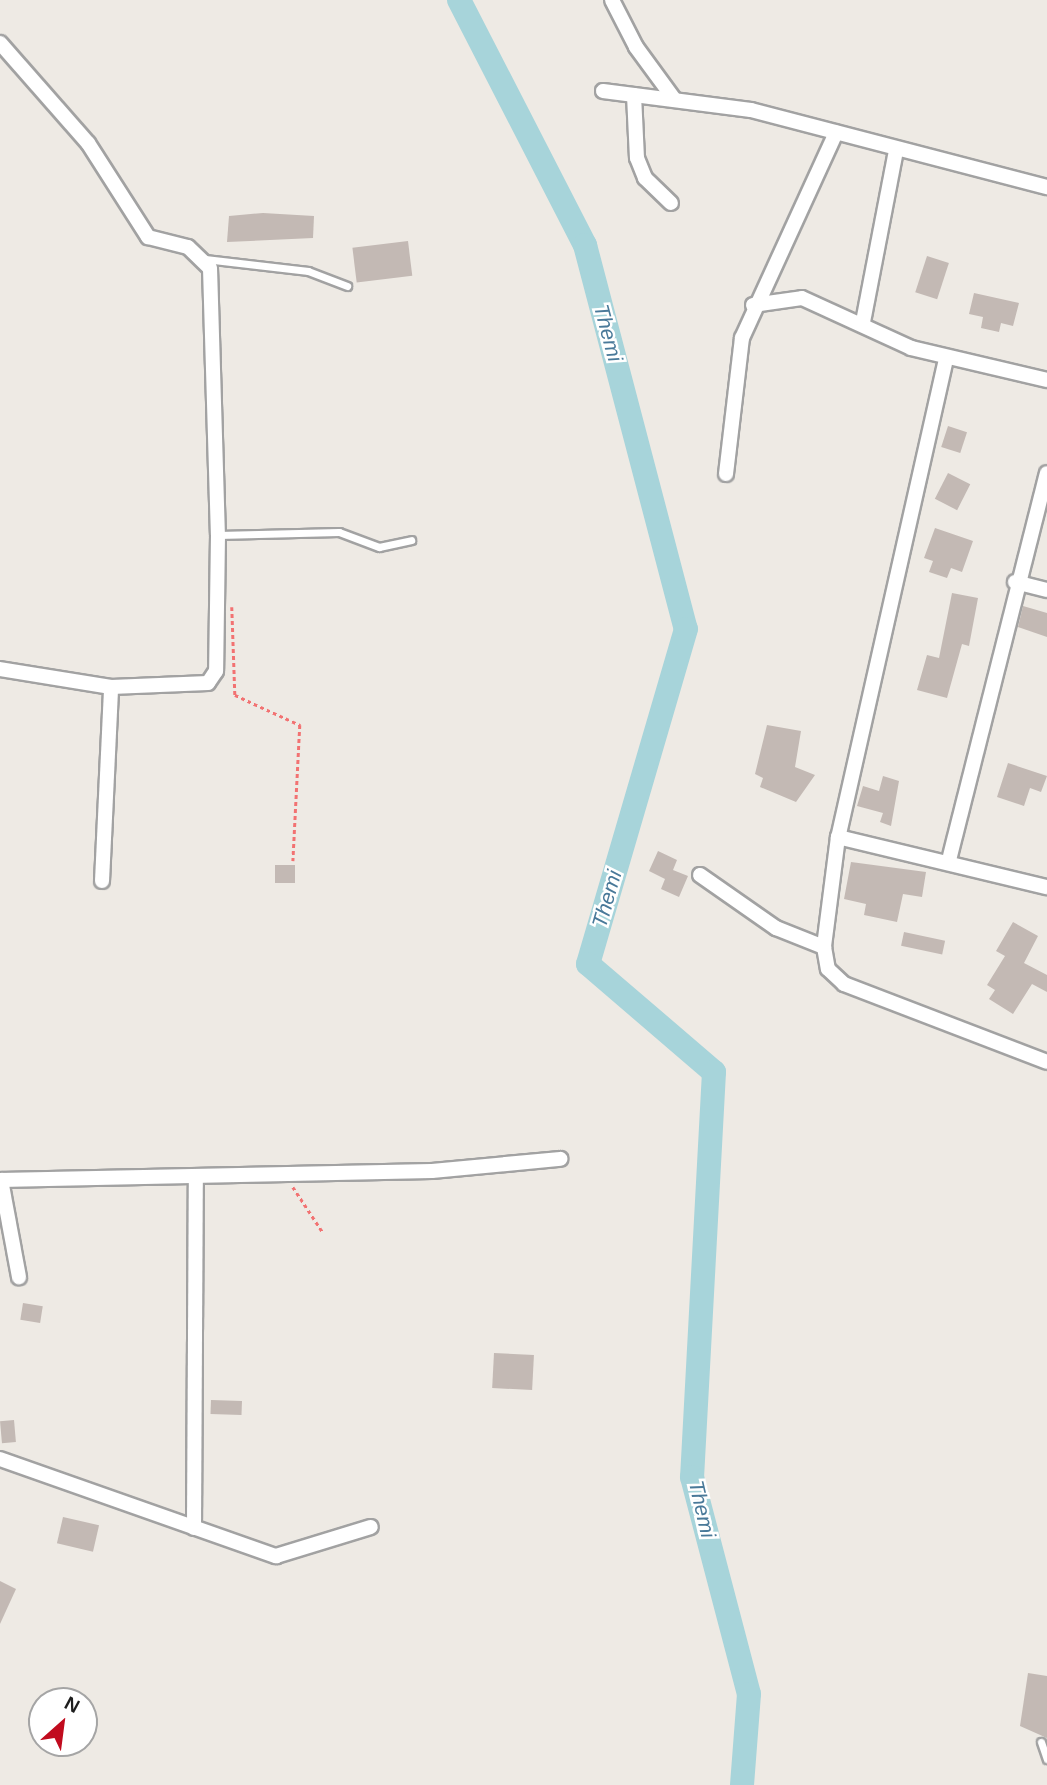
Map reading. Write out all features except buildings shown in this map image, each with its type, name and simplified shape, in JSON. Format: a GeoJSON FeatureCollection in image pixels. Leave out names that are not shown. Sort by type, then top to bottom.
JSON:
{"type":"FeatureCollection","features":[{"type":"Feature","properties":{"kind":"street"},"geometry":{"type":"LineString","coordinates":[[612,0],[636,47],[674,99]]}},
{"type":"Feature","properties":{"kind":"street"},"geometry":{"type":"LineString","coordinates":[[0,43],[88,143],[148,237],[205,259],[218,535],[216,671],[208,683],[111,687],[0,669]]}},
{"type":"Feature","properties":{"kind":"street"},"geometry":{"type":"LineString","coordinates":[[603,91],[751,110],[896,150],[1047,187]]}},
{"type":"Feature","properties":{"kind":"street"},"geometry":{"type":"LineString","coordinates":[[634,95],[636,158],[645,178],[671,202]]}},
{"type":"Feature","properties":{"kind":"street"},"geometry":{"type":"LineString","coordinates":[[726,474],[736,374],[753,305],[836,133]]}},
{"type":"Feature","properties":{"kind":"street"},"geometry":{"type":"LineString","coordinates":[[863,322],[896,150]]}},
{"type":"Feature","properties":{"kind":"street"},"geometry":{"type":"LineString","coordinates":[[771,269],[789,296]]}},
{"type":"Feature","properties":{"kind":"street"},"geometry":{"type":"LineString","coordinates":[[753,305],[789,296],[863,322],[946,359],[1047,380]]}},
{"type":"Feature","properties":{"kind":"street"},"geometry":{"type":"LineString","coordinates":[[946,359],[838,837],[824,947],[828,970],[844,984],[1047,1062]]}},
{"type":"Feature","properties":{"kind":"street"},"geometry":{"type":"LineString","coordinates":[[949,860],[1015,582],[1047,473]]}},
{"type":"Feature","properties":{"kind":"street"},"geometry":{"type":"LineString","coordinates":[[1015,582],[1047,590]]}},
{"type":"Feature","properties":{"kind":"street"},"geometry":{"type":"LineString","coordinates":[[102,881],[111,687]]}},
{"type":"Feature","properties":{"kind":"street"},"geometry":{"type":"LineString","coordinates":[[838,837],[949,860],[1047,887]]}},
{"type":"Feature","properties":{"kind":"street"},"geometry":{"type":"LineString","coordinates":[[700,874],[776,928],[824,947]]}},
{"type":"Feature","properties":{"kind":"street"},"geometry":{"type":"LineString","coordinates":[[19,1277],[1,1180],[281,1174],[561,1159]]}},
{"type":"Feature","properties":{"kind":"street"},"geometry":{"type":"LineString","coordinates":[[194,1528],[196,1177]]}},
{"type":"Feature","properties":{"kind":"street"},"geometry":{"type":"LineString","coordinates":[[0,1460],[194,1528],[284,1556],[371,1527]]}},
{"type":"Feature","properties":{"kind":"lane"},"geometry":{"type":"LineString","coordinates":[[205,259],[308,271],[347,286]]}},
{"type":"Feature","properties":{"kind":"lane"},"geometry":{"type":"LineString","coordinates":[[218,535],[340,532],[379,547],[411,540]]}},
{"type":"Feature","properties":{"kind":"lane"},"geometry":{"type":"LineString","coordinates":[[1041,1742],[1047,1759]]}},
{"type":"Feature","properties":{"kind":"path"},"geometry":{"type":"LineString","coordinates":[[216,595],[232,609],[235,695],[300,725],[293,862]]}},
{"type":"Feature","properties":{"kind":"path"},"geometry":{"type":"LineString","coordinates":[[281,1174],[322,1231]]}},
{"type":"Feature","properties":{"kind":"waterway","name":"Themi"},"geometry":{"type":"LineString","coordinates":[[459,0],[585,245],[686,629],[588,964],[714,1072],[692,1477],[749,1694],[742,1785]]}}]}
